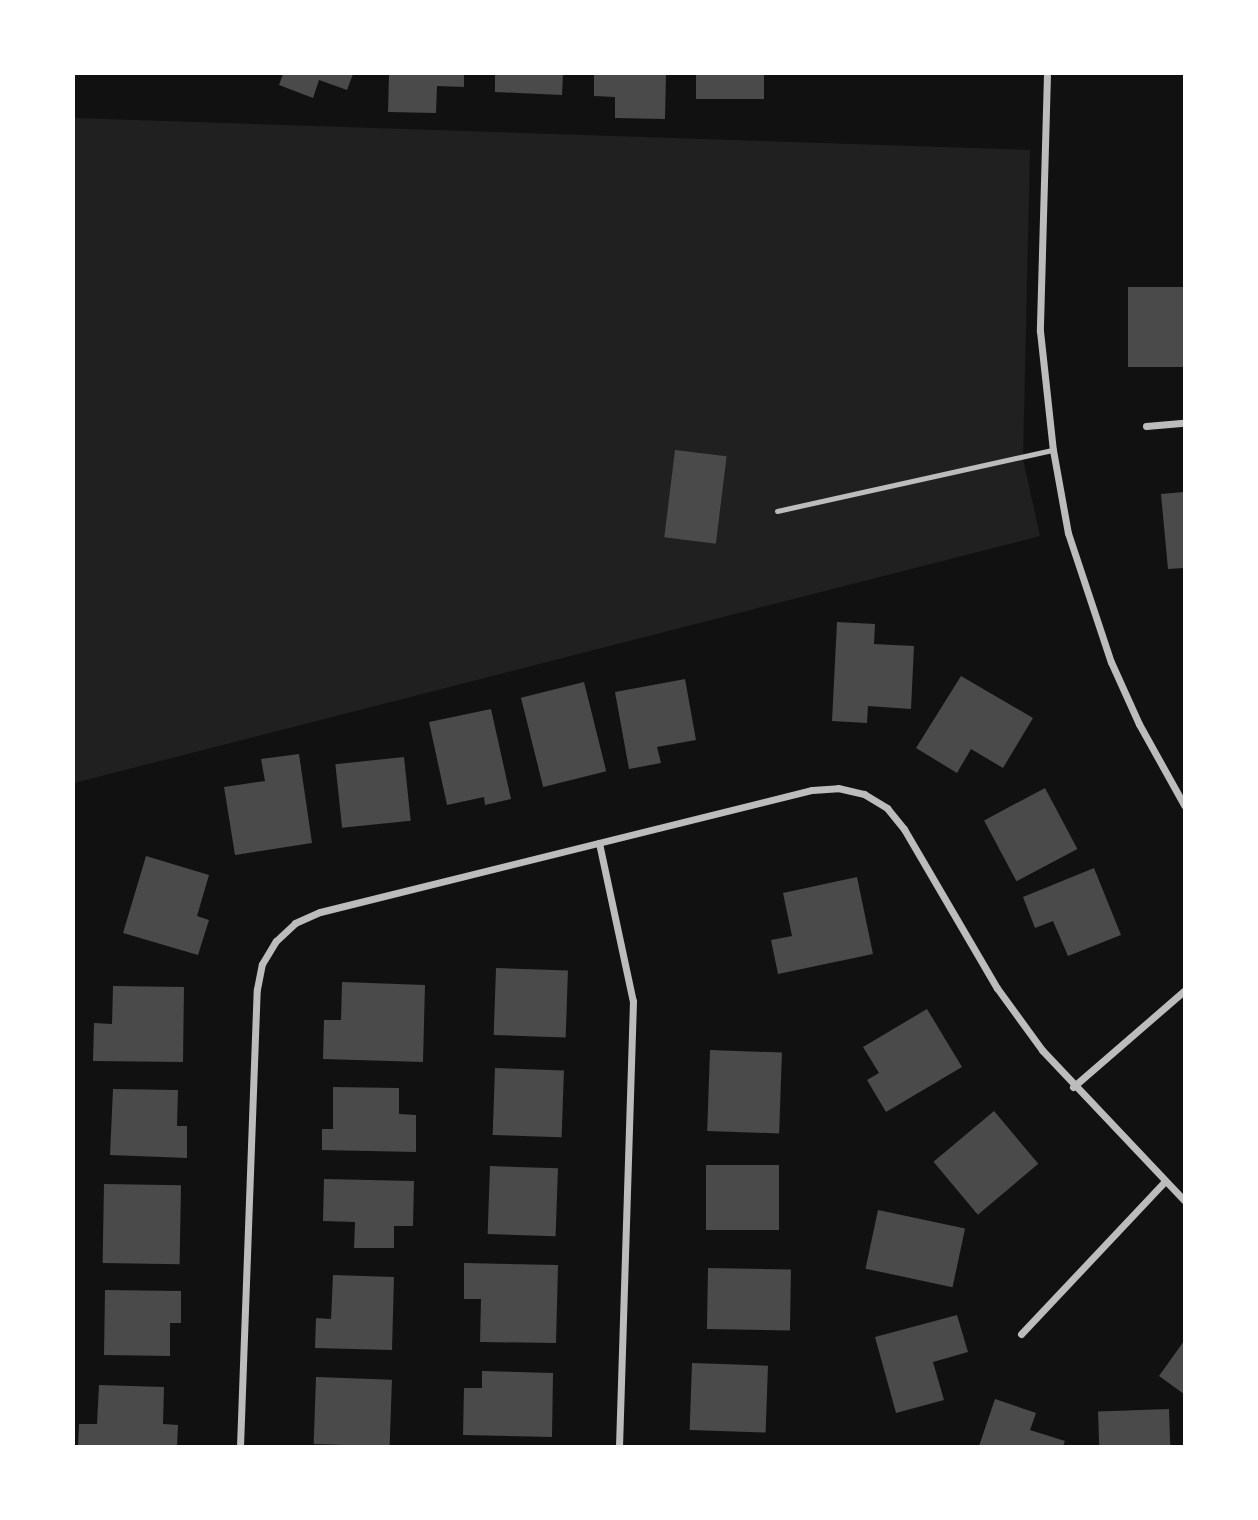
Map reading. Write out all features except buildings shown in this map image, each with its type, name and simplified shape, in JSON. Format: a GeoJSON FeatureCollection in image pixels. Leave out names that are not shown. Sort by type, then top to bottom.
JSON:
{"type":"FeatureCollection","features":[{"type":"Feature","properties":{"kind":"street"},"geometry":{"type":"LineString","coordinates":[[1046,74],[1040,331],[1053,450],[1068,533],[1097,624],[1139,724],[1185,805]]}},
{"type":"Feature","properties":{"kind":"street"},"geometry":{"type":"LineString","coordinates":[[1146,426],[1185,424]]}},
{"type":"Feature","properties":{"kind":"street"},"geometry":{"type":"LineString","coordinates":[[240,1447],[257,989],[262,964],[276,941],[295,923],[320,912],[812,790],[838,788],[864,794],[887,808],[904,829],[997,988],[1073,1087],[1164,1182],[1185,1200]]}},
{"type":"Feature","properties":{"kind":"street"},"geometry":{"type":"LineString","coordinates":[[599,843],[634,1001],[619,1447]]}},
{"type":"Feature","properties":{"kind":"street"},"geometry":{"type":"LineString","coordinates":[[1073,1087],[1185,992]]}},
{"type":"Feature","properties":{"kind":"street"},"geometry":{"type":"LineString","coordinates":[[1021,1334],[1164,1182]]}},
{"type":"Feature","properties":{"kind":"lane"},"geometry":{"type":"LineString","coordinates":[[777,511],[1053,450]]}},
{"type":"Feature","properties":{"kind":"shaded area"},"geometry":{"type":"Polygon","coordinates":[[[74,118],[1030,150],[1023,459],[1040,536],[74,783],[74,118]]]}}]}
